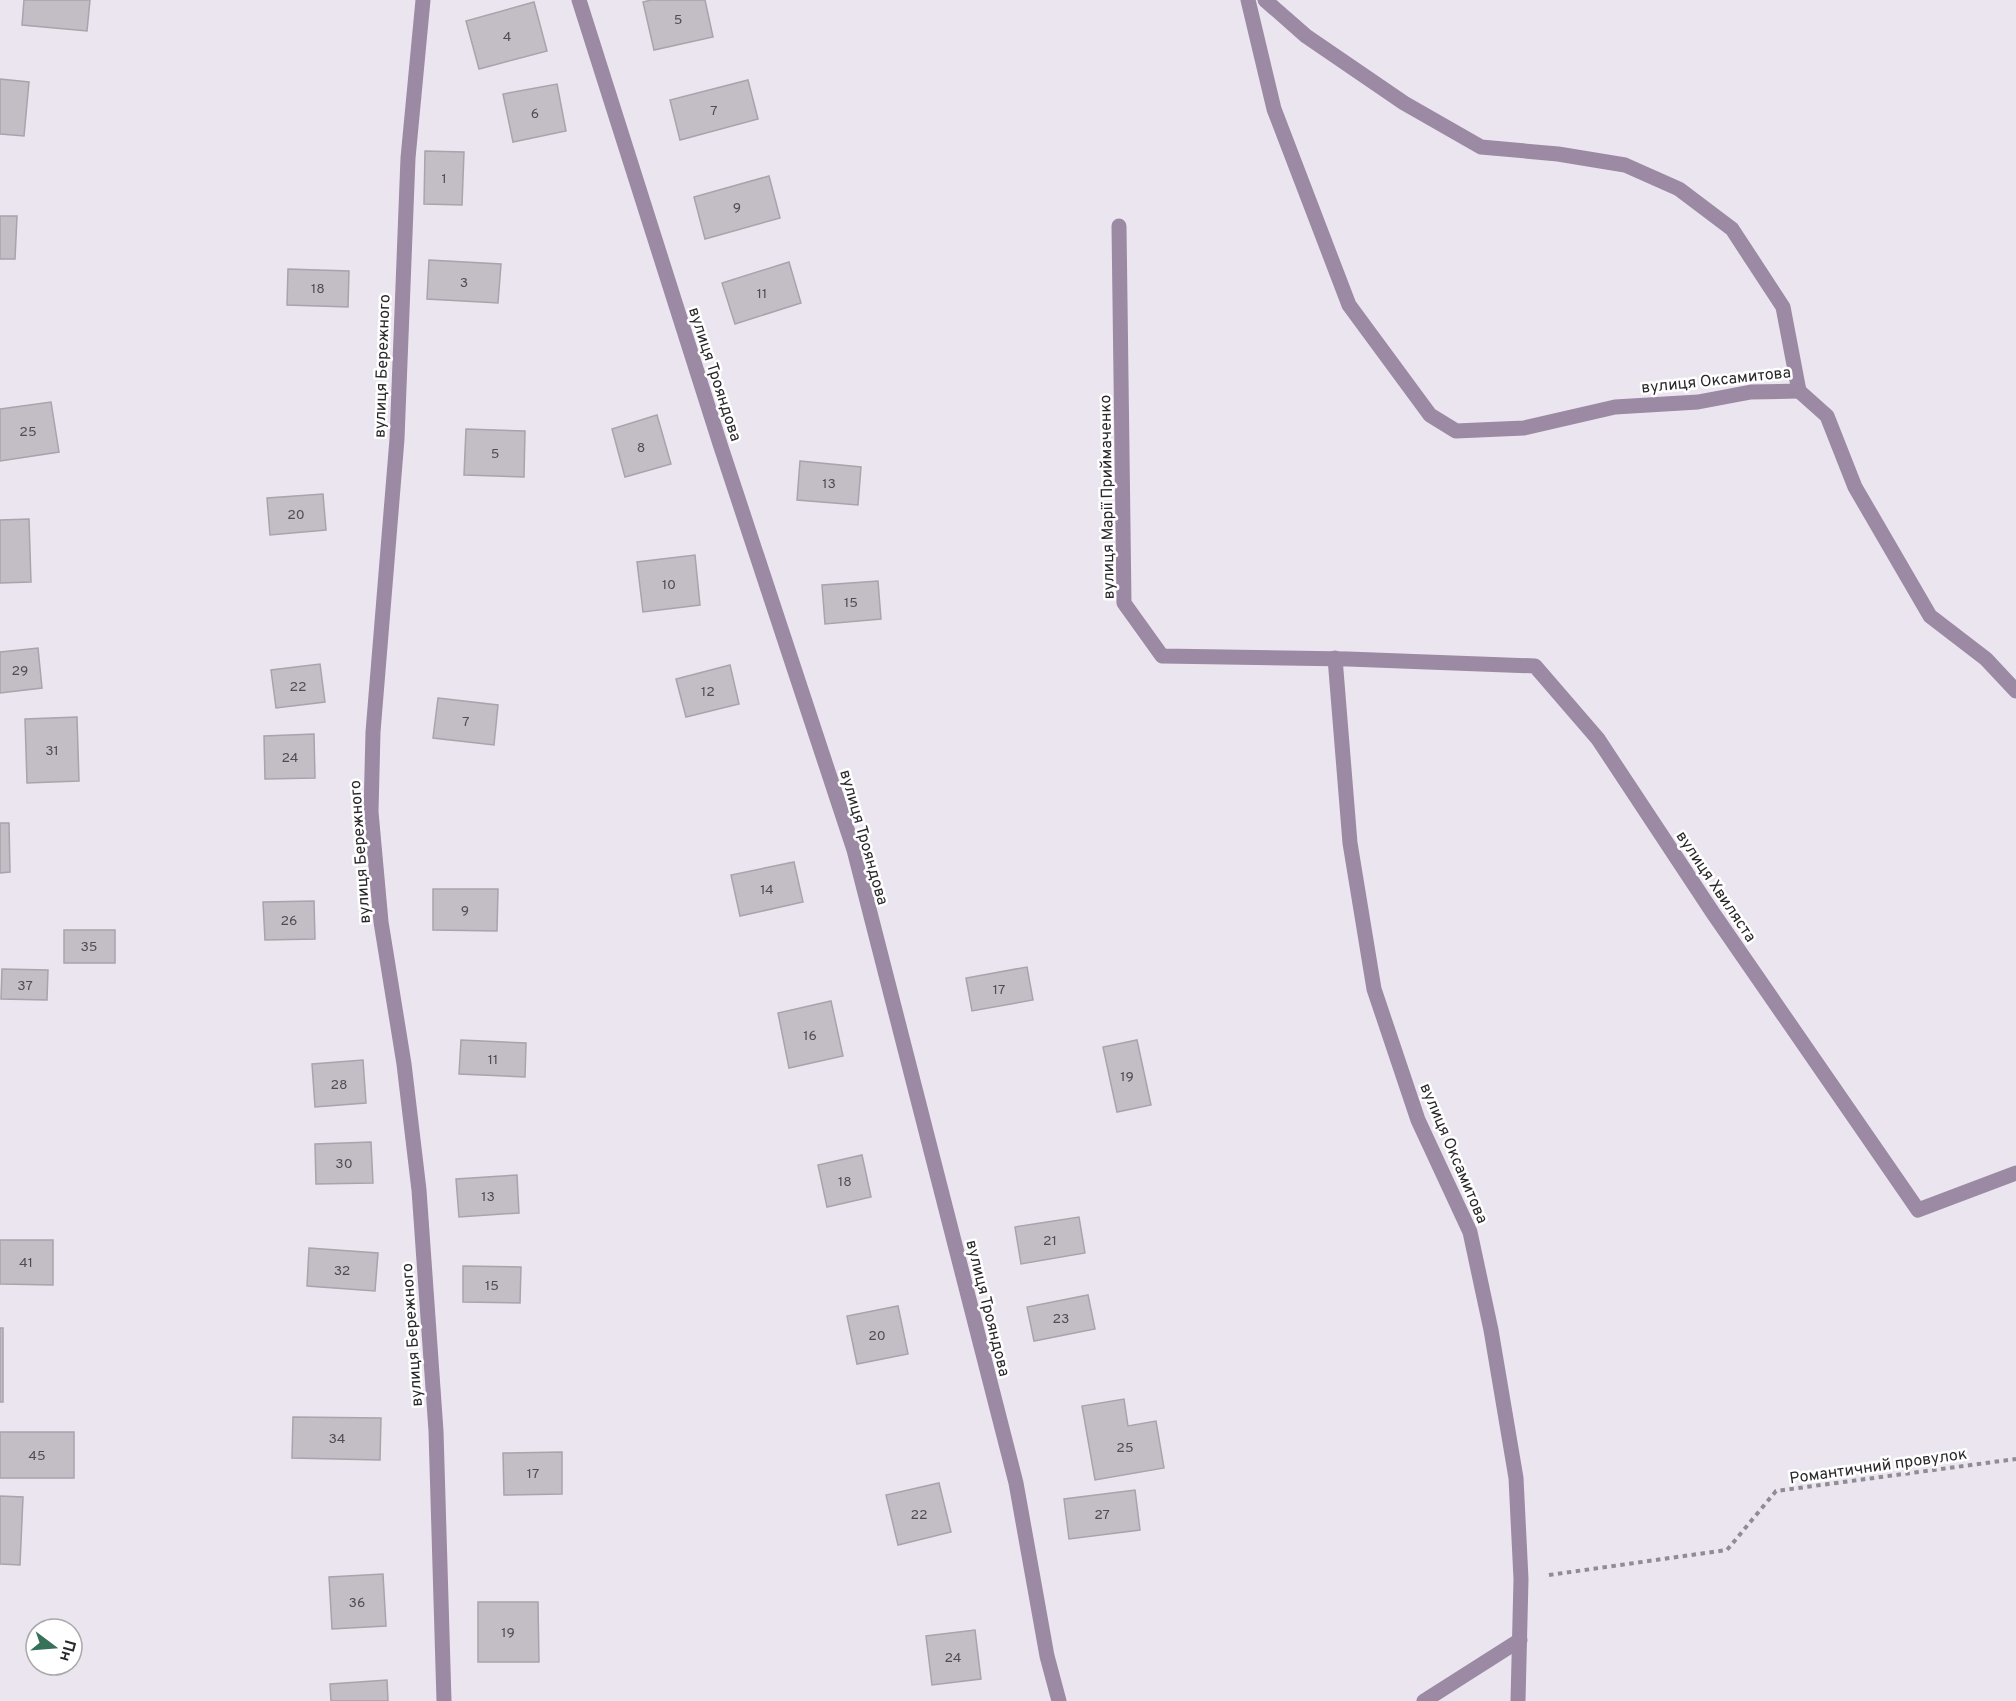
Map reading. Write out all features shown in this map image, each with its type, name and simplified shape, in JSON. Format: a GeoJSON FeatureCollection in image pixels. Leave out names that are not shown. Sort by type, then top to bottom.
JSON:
{"type":"FeatureCollection","features":[{"type":"Feature","properties":{"kind":"street","name":"вулиця Бережного"},"geometry":{"type":"LineString","coordinates":[[423,0],[408,158],[397,439],[373,732],[371,812],[381,922],[404,1064],[419,1190],[436,1431],[444,1701]]}},
{"type":"Feature","properties":{"kind":"street","name":"вулиця Трояндова"},"geometry":{"type":"LineString","coordinates":[[579,0],[720,444],[854,850],[892,1009],[1016,1483],[1047,1656],[1059,1701]]}},
{"type":"Feature","properties":{"kind":"street","name":"вулиця Оксамитова"},"geometry":{"type":"LineString","coordinates":[[1248,0],[1274,109],[1349,305],[1430,415],[1456,431],[1524,428],[1615,407],[1698,402],[1751,392],[1799,391],[1783,307],[1732,229],[1679,189],[1625,165],[1558,154],[1481,147],[1404,103],[1306,36],[1265,0]]}},
{"type":"Feature","properties":{"kind":"street","name":"вулиця Марії Приймаченко"},"geometry":{"type":"LineString","coordinates":[[1119,226],[1124,603],[1162,656],[1335,658]]}},
{"type":"Feature","properties":{"kind":"street"},"geometry":{"type":"LineString","coordinates":[[1799,391],[1827,416],[1855,488],[1930,616],[1986,660],[2016,692]]}},
{"type":"Feature","properties":{"kind":"street","name":"вулиця Оксамитова"},"geometry":{"type":"LineString","coordinates":[[1335,658],[1350,843],[1374,989],[1418,1120],[1470,1232],[1491,1330],[1516,1478],[1521,1579],[1518,1701]]}},
{"type":"Feature","properties":{"kind":"street","name":"вулиця Хвиляста"},"geometry":{"type":"LineString","coordinates":[[1335,658],[1535,666],[1598,739],[1713,913],[1918,1210],[2016,1173]]}},
{"type":"Feature","properties":{"kind":"street"},"geometry":{"type":"LineString","coordinates":[[1424,1701],[1520,1640]]}},
{"type":"Feature","properties":{"kind":"path","name":"Романтичний провулок"},"geometry":{"type":"LineString","coordinates":[[1521,1579],[1727,1550],[1776,1491],[2016,1459]]}},
{"type":"Feature","properties":{"kind":"building"},"geometry":{"type":"Polygon","coordinates":[[[24,0],[90,0],[87,31],[22,25],[24,0]]]}},
{"type":"Feature","properties":{"kind":"building"},"geometry":{"type":"Polygon","coordinates":[[[705,0],[713,37],[654,50],[643,2],[705,0]]]}},
{"type":"Feature","properties":{"kind":"building"},"geometry":{"type":"Polygon","coordinates":[[[534,2],[547,51],[479,69],[466,21],[534,2]]]}},
{"type":"Feature","properties":{"kind":"building"},"geometry":{"type":"Polygon","coordinates":[[[0,79],[29,82],[24,136],[0,134],[0,79]]]}},
{"type":"Feature","properties":{"kind":"building"},"geometry":{"type":"Polygon","coordinates":[[[748,80],[758,119],[680,140],[670,100],[748,80]]]}},
{"type":"Feature","properties":{"kind":"building"},"geometry":{"type":"Polygon","coordinates":[[[557,84],[566,131],[513,142],[503,94],[557,84]]]}},
{"type":"Feature","properties":{"kind":"building"},"geometry":{"type":"Polygon","coordinates":[[[425,151],[464,152],[462,205],[424,204],[425,151]]]}},
{"type":"Feature","properties":{"kind":"building"},"geometry":{"type":"Polygon","coordinates":[[[769,176],[780,218],[705,239],[694,197],[769,176]]]}},
{"type":"Feature","properties":{"kind":"building"},"geometry":{"type":"Polygon","coordinates":[[[0,216],[17,216],[15,259],[0,259],[0,216]]]}},
{"type":"Feature","properties":{"kind":"building"},"geometry":{"type":"Polygon","coordinates":[[[429,260],[501,264],[498,303],[427,299],[429,260]]]}},
{"type":"Feature","properties":{"kind":"building"},"geometry":{"type":"Polygon","coordinates":[[[789,262],[801,303],[735,324],[722,283],[789,262]]]}},
{"type":"Feature","properties":{"kind":"building"},"geometry":{"type":"Polygon","coordinates":[[[288,269],[349,271],[348,307],[287,305],[288,269]]]}},
{"type":"Feature","properties":{"kind":"building"},"geometry":{"type":"Polygon","coordinates":[[[51,402],[59,452],[0,461],[0,409],[51,402]]]}},
{"type":"Feature","properties":{"kind":"building"},"geometry":{"type":"Polygon","coordinates":[[[657,415],[671,464],[625,477],[612,429],[657,415]]]}},
{"type":"Feature","properties":{"kind":"building"},"geometry":{"type":"Polygon","coordinates":[[[466,429],[525,431],[524,477],[464,475],[466,429]]]}},
{"type":"Feature","properties":{"kind":"building"},"geometry":{"type":"Polygon","coordinates":[[[800,461],[861,467],[858,505],[797,500],[800,461]]]}},
{"type":"Feature","properties":{"kind":"building"},"geometry":{"type":"Polygon","coordinates":[[[323,494],[326,530],[270,535],[267,498],[323,494]]]}},
{"type":"Feature","properties":{"kind":"building"},"geometry":{"type":"Polygon","coordinates":[[[29,519],[31,582],[0,583],[0,520],[29,519]]]}},
{"type":"Feature","properties":{"kind":"building"},"geometry":{"type":"Polygon","coordinates":[[[695,555],[700,605],[643,612],[637,562],[695,555]]]}},
{"type":"Feature","properties":{"kind":"building"},"geometry":{"type":"Polygon","coordinates":[[[878,581],[881,619],[825,624],[822,585],[878,581]]]}},
{"type":"Feature","properties":{"kind":"building"},"geometry":{"type":"Polygon","coordinates":[[[38,648],[42,688],[0,693],[0,652],[38,648]]]}},
{"type":"Feature","properties":{"kind":"building"},"geometry":{"type":"Polygon","coordinates":[[[320,664],[325,702],[276,708],[271,670],[320,664]]]}},
{"type":"Feature","properties":{"kind":"building"},"geometry":{"type":"Polygon","coordinates":[[[730,665],[739,704],[686,717],[676,679],[730,665]]]}},
{"type":"Feature","properties":{"kind":"building"},"geometry":{"type":"Polygon","coordinates":[[[438,698],[498,705],[494,745],[433,738],[438,698]]]}},
{"type":"Feature","properties":{"kind":"building"},"geometry":{"type":"Polygon","coordinates":[[[77,717],[79,781],[27,783],[25,719],[77,717]]]}},
{"type":"Feature","properties":{"kind":"building"},"geometry":{"type":"Polygon","coordinates":[[[314,734],[315,778],[265,779],[264,736],[314,734]]]}},
{"type":"Feature","properties":{"kind":"building"},"geometry":{"type":"Polygon","coordinates":[[[0,823],[9,823],[10,872],[0,873],[0,823]]]}},
{"type":"Feature","properties":{"kind":"building"},"geometry":{"type":"Polygon","coordinates":[[[794,862],[803,902],[740,916],[731,875],[794,862]]]}},
{"type":"Feature","properties":{"kind":"building"},"geometry":{"type":"Polygon","coordinates":[[[433,889],[498,889],[497,931],[433,930],[433,889]]]}},
{"type":"Feature","properties":{"kind":"building"},"geometry":{"type":"Polygon","coordinates":[[[314,901],[315,939],[265,940],[263,902],[314,901]]]}},
{"type":"Feature","properties":{"kind":"building"},"geometry":{"type":"Polygon","coordinates":[[[64,930],[115,930],[115,963],[64,963],[64,930]]]}},
{"type":"Feature","properties":{"kind":"building"},"geometry":{"type":"Polygon","coordinates":[[[1027,967],[1033,1000],[972,1011],[966,978],[1027,967]]]}},
{"type":"Feature","properties":{"kind":"building"},"geometry":{"type":"Polygon","coordinates":[[[2,969],[48,970],[47,1000],[1,999],[2,969]]]}},
{"type":"Feature","properties":{"kind":"building"},"geometry":{"type":"Polygon","coordinates":[[[831,1001],[843,1056],[789,1068],[778,1013],[831,1001]]]}},
{"type":"Feature","properties":{"kind":"building"},"geometry":{"type":"Polygon","coordinates":[[[461,1040],[526,1043],[525,1077],[459,1074],[461,1040]]]}},
{"type":"Feature","properties":{"kind":"building"},"geometry":{"type":"Polygon","coordinates":[[[1137,1040],[1151,1105],[1117,1112],[1103,1047],[1137,1040]]]}},
{"type":"Feature","properties":{"kind":"building"},"geometry":{"type":"Polygon","coordinates":[[[363,1060],[366,1103],[315,1107],[312,1064],[363,1060]]]}},
{"type":"Feature","properties":{"kind":"building"},"geometry":{"type":"Polygon","coordinates":[[[371,1142],[373,1183],[316,1184],[315,1144],[371,1142]]]}},
{"type":"Feature","properties":{"kind":"building"},"geometry":{"type":"Polygon","coordinates":[[[862,1155],[871,1197],[827,1207],[818,1165],[862,1155]]]}},
{"type":"Feature","properties":{"kind":"building"},"geometry":{"type":"Polygon","coordinates":[[[517,1175],[519,1213],[459,1217],[456,1179],[517,1175]]]}},
{"type":"Feature","properties":{"kind":"building"},"geometry":{"type":"Polygon","coordinates":[[[1079,1217],[1085,1253],[1021,1264],[1015,1227],[1079,1217]]]}},
{"type":"Feature","properties":{"kind":"building"},"geometry":{"type":"Polygon","coordinates":[[[0,1240],[53,1240],[53,1285],[0,1284],[0,1240]]]}},
{"type":"Feature","properties":{"kind":"building"},"geometry":{"type":"Polygon","coordinates":[[[309,1248],[378,1253],[375,1291],[307,1286],[309,1248]]]}},
{"type":"Feature","properties":{"kind":"building"},"geometry":{"type":"Polygon","coordinates":[[[463,1266],[521,1267],[520,1303],[463,1302],[463,1266]]]}},
{"type":"Feature","properties":{"kind":"building"},"geometry":{"type":"Polygon","coordinates":[[[1088,1295],[1095,1329],[1034,1341],[1027,1307],[1088,1295]]]}},
{"type":"Feature","properties":{"kind":"building"},"geometry":{"type":"Polygon","coordinates":[[[898,1306],[908,1354],[857,1364],[847,1316],[898,1306]]]}},
{"type":"Feature","properties":{"kind":"building"},"geometry":{"type":"Polygon","coordinates":[[[0,1328],[3,1328],[3,1402],[0,1402],[0,1328]]]}},
{"type":"Feature","properties":{"kind":"building"},"geometry":{"type":"Polygon","coordinates":[[[1124,1399],[1128,1426],[1156,1421],[1164,1468],[1095,1480],[1082,1406],[1124,1399]]]}},
{"type":"Feature","properties":{"kind":"building"},"geometry":{"type":"Polygon","coordinates":[[[293,1417],[381,1418],[380,1460],[292,1458],[293,1417]]]}},
{"type":"Feature","properties":{"kind":"building"},"geometry":{"type":"Polygon","coordinates":[[[0,1432],[74,1432],[74,1478],[0,1478],[0,1432]]]}},
{"type":"Feature","properties":{"kind":"building"},"geometry":{"type":"Polygon","coordinates":[[[562,1452],[562,1494],[504,1495],[503,1453],[562,1452]]]}},
{"type":"Feature","properties":{"kind":"building"},"geometry":{"type":"Polygon","coordinates":[[[939,1483],[951,1532],[898,1545],[886,1495],[939,1483]]]}},
{"type":"Feature","properties":{"kind":"building"},"geometry":{"type":"Polygon","coordinates":[[[1135,1490],[1140,1530],[1069,1539],[1064,1499],[1135,1490]]]}},
{"type":"Feature","properties":{"kind":"building"},"geometry":{"type":"Polygon","coordinates":[[[0,1496],[23,1497],[20,1565],[0,1564],[0,1496]]]}},
{"type":"Feature","properties":{"kind":"building"},"geometry":{"type":"Polygon","coordinates":[[[383,1574],[386,1626],[332,1629],[329,1577],[383,1574]]]}},
{"type":"Feature","properties":{"kind":"building"},"geometry":{"type":"Polygon","coordinates":[[[478,1602],[538,1602],[539,1662],[478,1662],[478,1602]]]}},
{"type":"Feature","properties":{"kind":"building"},"geometry":{"type":"Polygon","coordinates":[[[975,1630],[981,1679],[932,1685],[926,1636],[975,1630]]]}},
{"type":"Feature","properties":{"kind":"building"},"geometry":{"type":"Polygon","coordinates":[[[387,1680],[388,1701],[331,1701],[330,1684],[387,1680]]]}}]}
